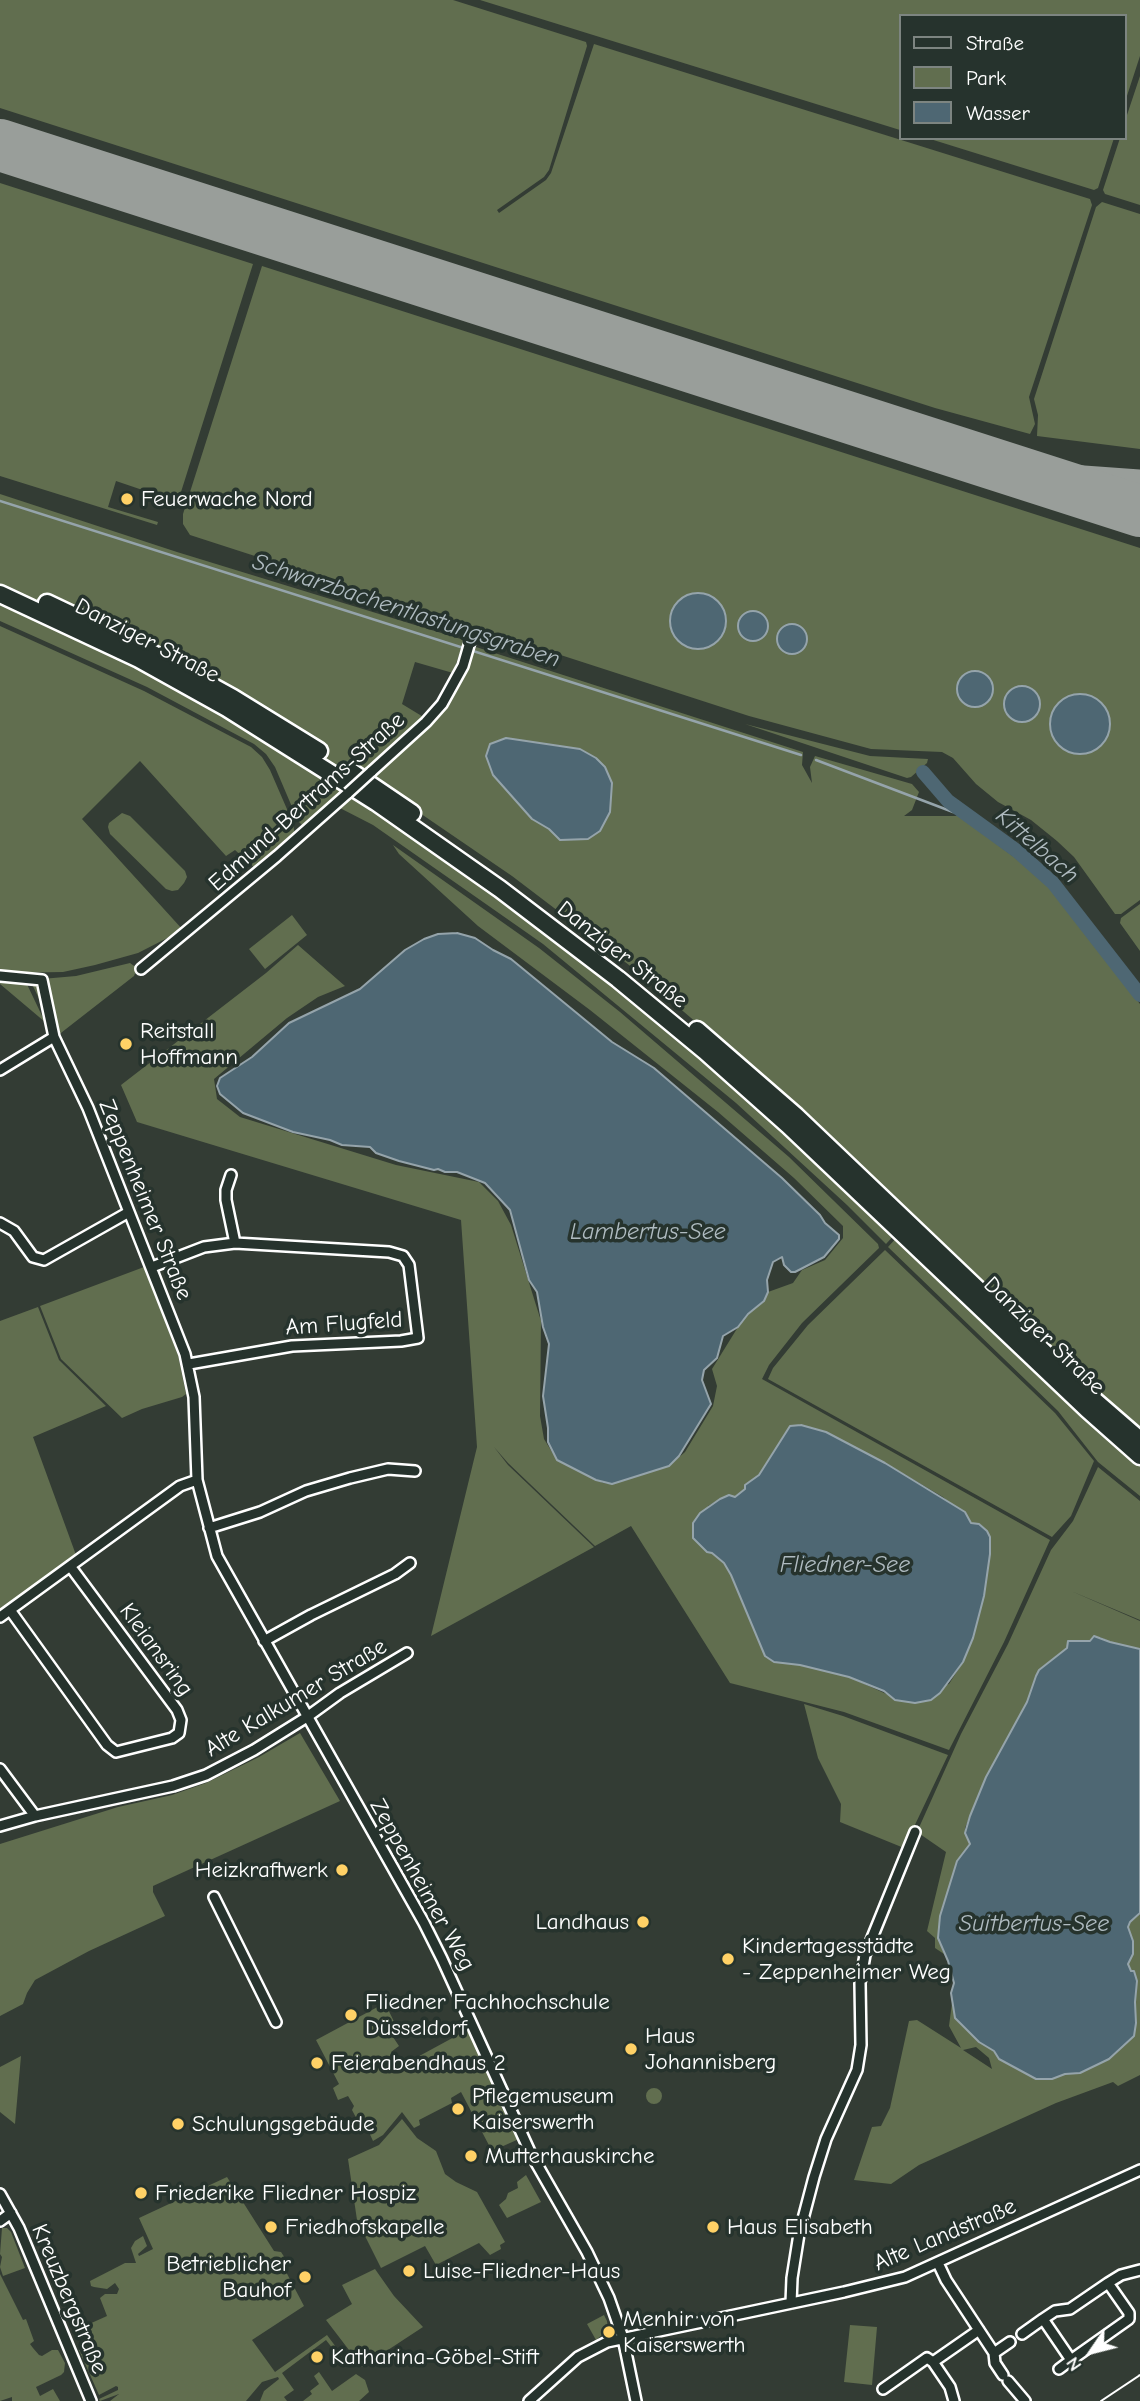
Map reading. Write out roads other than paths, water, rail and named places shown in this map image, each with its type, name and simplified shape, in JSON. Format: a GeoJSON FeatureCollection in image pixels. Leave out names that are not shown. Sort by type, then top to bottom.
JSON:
{"type":"FeatureCollection","features":[{"type":"Feature","properties":{"kind":"highway","name":"Danziger Straße"},"geometry":{"type":"LineString","coordinates":[[0,583],[146,650],[233,698],[384,794],[507,880],[712,1042],[796,1116],[1095,1401],[1140,1440]]}},
{"type":"Feature","properties":{"kind":"highway","name":"Danziger Straße"},"geometry":{"type":"LineString","coordinates":[[0,594],[139,659],[227,708],[376,802],[500,888],[618,979],[705,1051],[1140,1456]]}},
{"type":"Feature","properties":{"kind":"street","name":"Edmund-Bertrams-Straße"},"geometry":{"type":"LineString","coordinates":[[141,970],[267,865],[426,722],[442,704],[463,666],[470,642]]}},
{"type":"Feature","properties":{"kind":"street","name":"Zeppenheimer Straße"},"geometry":{"type":"LineString","coordinates":[[0,976],[42,980],[54,1037],[88,1108],[189,1364],[194,1397],[197,1480],[222,1567],[307,1717]]}},
{"type":"Feature","properties":{"kind":"street"},"geometry":{"type":"LineString","coordinates":[[0,1070],[54,1037]]}},
{"type":"Feature","properties":{"kind":"street"},"geometry":{"type":"LineString","coordinates":[[230,1175],[226,1200],[235,1243]]}},
{"type":"Feature","properties":{"kind":"street"},"geometry":{"type":"LineString","coordinates":[[0,1223],[14,1231],[33,1257],[44,1260],[129,1212]]}},
{"type":"Feature","properties":{"kind":"street","name":"Am Flugfeld"},"geometry":{"type":"LineString","coordinates":[[152,1267],[204,1247],[235,1243],[389,1252],[403,1256],[409,1265],[418,1338],[292,1346],[189,1364]]}},
{"type":"Feature","properties":{"kind":"street"},"geometry":{"type":"LineString","coordinates":[[209,1528],[255,1514],[306,1492],[350,1478],[388,1469],[415,1471]]}},
{"type":"Feature","properties":{"kind":"street"},"geometry":{"type":"LineString","coordinates":[[0,1617],[180,1486],[197,1480]]}},
{"type":"Feature","properties":{"kind":"street"},"geometry":{"type":"LineString","coordinates":[[264,1641],[395,1574],[410,1563]]}},
{"type":"Feature","properties":{"kind":"street","name":"Kleiansring"},"geometry":{"type":"LineString","coordinates":[[10,1610],[107,1745],[116,1752],[179,1734],[181,1720],[177,1710],[70,1566]]}},
{"type":"Feature","properties":{"kind":"street","name":"Alte Kalkumer Straße"},"geometry":{"type":"LineString","coordinates":[[0,1826],[173,1786],[206,1775],[254,1750],[407,1653]]}},
{"type":"Feature","properties":{"kind":"street","name":"Zeppenheimer Weg"},"geometry":{"type":"LineString","coordinates":[[307,1717],[428,1930],[531,2154],[603,2284],[623,2338],[636,2401]]}},
{"type":"Feature","properties":{"kind":"street"},"geometry":{"type":"LineString","coordinates":[[0,1769],[35,1816]]}},
{"type":"Feature","properties":{"kind":"street"},"geometry":{"type":"LineString","coordinates":[[791,2303],[799,2234],[814,2178],[826,2139],[857,2070],[861,2045],[860,1983],[865,1955],[915,1832]]}},
{"type":"Feature","properties":{"kind":"street"},"geometry":{"type":"LineString","coordinates":[[214,1897],[276,2022]]}},
{"type":"Feature","properties":{"kind":"street","name":"Alte Landstraße"},"geometry":{"type":"LineString","coordinates":[[528,2401],[584,2353],[607,2342],[887,2283],[938,2263],[1140,2170]]}},
{"type":"Feature","properties":{"kind":"street","name":"Kreuzbergstraße"},"geometry":{"type":"LineString","coordinates":[[0,2194],[11,2213],[91,2401]]}},
{"type":"Feature","properties":{"kind":"street","name":"Kreuzbergstraße"},"geometry":{"type":"LineString","coordinates":[[0,2221],[11,2213]]}},
{"type":"Feature","properties":{"kind":"street"},"geometry":{"type":"LineString","coordinates":[[938,2263],[994,2353],[995,2363],[1012,2388],[1018,2390],[1025,2401]]}},
{"type":"Feature","properties":{"kind":"street"},"geometry":{"type":"LineString","coordinates":[[1022,2333],[1055,2311],[1070,2309],[1121,2274],[1140,2270]]}},
{"type":"Feature","properties":{"kind":"street"},"geometry":{"type":"LineString","coordinates":[[1059,2369],[1129,2319],[1129,2314],[1108,2283]]}},
{"type":"Feature","properties":{"kind":"street"},"geometry":{"type":"LineString","coordinates":[[1043,2319],[1071,2360]]}},
{"type":"Feature","properties":{"kind":"street"},"geometry":{"type":"LineString","coordinates":[[933,2362],[979,2330]]}},
{"type":"Feature","properties":{"kind":"street"},"geometry":{"type":"LineString","coordinates":[[994,2353],[1010,2342]]}},
{"type":"Feature","properties":{"kind":"street"},"geometry":{"type":"LineString","coordinates":[[883,2389],[927,2358],[933,2362],[950,2387],[954,2401]]}},
{"type":"Feature","properties":{"kind":"water"},"geometry":{"type":"Polygon","coordinates":[[[692,593],[704,593],[718,601],[726,615],[724,632],[718,641],[704,649],[692,649],[675,637],[670,627],[670,615],[682,598],[692,593]]]}},
{"type":"Feature","properties":{"kind":"water"},"geometry":{"type":"Polygon","coordinates":[[[753,611],[759,612],[767,620],[767,632],[759,640],[753,641],[747,640],[739,632],[738,626],[739,620],[747,612],[753,611]]]}},
{"type":"Feature","properties":{"kind":"water"},"geometry":{"type":"Polygon","coordinates":[[[792,624],[798,625],[806,633],[806,645],[798,653],[792,654],[786,653],[778,645],[777,639],[778,633],[786,625],[792,624]]]}},
{"type":"Feature","properties":{"kind":"water"},"geometry":{"type":"Polygon","coordinates":[[[975,671],[988,676],[993,689],[988,702],[975,707],[962,702],[957,689],[962,676],[975,671]]]}},
{"type":"Feature","properties":{"kind":"water"},"geometry":{"type":"Polygon","coordinates":[[[1022,686],[1035,691],[1040,704],[1035,717],[1022,722],[1009,717],[1004,704],[1009,691],[1022,686]]]}},
{"type":"Feature","properties":{"kind":"water"},"geometry":{"type":"Polygon","coordinates":[[[1080,694],[1097,699],[1105,707],[1110,724],[1105,741],[1097,749],[1080,754],[1063,749],[1055,741],[1050,724],[1055,707],[1063,699],[1080,694]]]}},
{"type":"Feature","properties":{"kind":"water"},"geometry":{"type":"Polygon","coordinates":[[[506,738],[580,749],[596,758],[605,767],[612,783],[610,812],[600,831],[588,839],[560,840],[549,829],[532,819],[493,775],[486,756],[490,744],[506,738]]]}},
{"type":"Feature","properties":{"kind":"water","name":"Lambertus-See"},"geometry":{"type":"Polygon","coordinates":[[[457,933],[475,938],[511,959],[612,1042],[654,1068],[782,1178],[839,1235],[839,1239],[824,1257],[795,1272],[791,1272],[784,1265],[782,1257],[773,1262],[764,1301],[748,1314],[738,1327],[723,1336],[717,1358],[704,1370],[702,1380],[711,1404],[679,1456],[669,1466],[612,1484],[596,1480],[557,1460],[548,1442],[543,1396],[549,1344],[537,1292],[529,1280],[510,1210],[485,1183],[457,1172],[434,1170],[399,1161],[376,1153],[370,1147],[342,1145],[293,1132],[243,1113],[220,1094],[217,1086],[220,1078],[252,1057],[289,1023],[360,989],[405,950],[424,939],[438,934],[457,933]]]}},
{"type":"Feature","properties":{"kind":"water","name":"Fliedner-See"},"geometry":{"type":"Polygon","coordinates":[[[801,1425],[826,1432],[885,1463],[965,1512],[971,1523],[979,1524],[990,1537],[984,1596],[973,1638],[963,1662],[940,1693],[931,1700],[915,1703],[895,1700],[884,1691],[849,1677],[800,1665],[774,1662],[765,1656],[724,1563],[707,1552],[693,1538],[693,1523],[700,1513],[720,1499],[729,1495],[735,1497],[745,1489],[745,1485],[759,1475],[790,1426],[801,1425]]]}},
{"type":"Feature","properties":{"kind":"water","name":"Suitbertus-See"},"geometry":{"type":"Polygon","coordinates":[[[1094,1636],[1140,1649],[1140,1913],[1128,1927],[1133,1941],[1133,1954],[1128,1964],[1137,1981],[1136,2023],[1134,2036],[1109,2059],[1080,2073],[1065,2074],[1052,2079],[1036,2079],[999,2059],[994,2051],[979,2042],[955,2018],[951,1993],[954,1983],[938,1938],[940,1916],[957,1861],[970,1844],[965,1833],[970,1816],[986,1777],[1027,1702],[1039,1670],[1067,1648],[1068,1641],[1090,1641],[1094,1636]]]}},
{"type":"Feature","properties":{"kind":"waterway","name":"Schwarzbachentlastungsgraben"},"geometry":{"type":"LineString","coordinates":[[0,501],[801,755]]}},
{"type":"Feature","properties":{"kind":"waterway","name":"Schwarzbachentlastungsgraben"},"geometry":{"type":"LineString","coordinates":[[816,760],[953,812],[962,813]]}},
{"type":"Feature","properties":{"kind":"waterway","name":"Kittelbach"},"geometry":{"type":"LineString","coordinates":[[923,772],[948,801],[1017,851],[1053,883],[1140,995]]}},
{"type":"Feature","properties":{"kind":"tram line"},"geometry":{"type":"LineString","coordinates":[[1101,2401],[1140,2375]]}},
{"type":"Feature","properties":{"kind":"place","name":"Feuerwache Nord"},"geometry":{"type":"Point","coordinates":[127,499]}},
{"type":"Feature","properties":{"kind":"place","name":"Reitstall Hoffmann"},"geometry":{"type":"Point","coordinates":[126,1044]}},
{"type":"Feature","properties":{"kind":"place","name":"Heizkraftwerk"},"geometry":{"type":"Point","coordinates":[342,1870]}},
{"type":"Feature","properties":{"kind":"place","name":"Landhaus"},"geometry":{"type":"Point","coordinates":[643,1922]}},
{"type":"Feature","properties":{"kind":"place","name":"Kindertagesstädte - Zeppenheimer Weg"},"geometry":{"type":"Point","coordinates":[728,1959]}},
{"type":"Feature","properties":{"kind":"place","name":"Fliedner Fachhochschule Düsseldorf"},"geometry":{"type":"Point","coordinates":[351,2015]}},
{"type":"Feature","properties":{"kind":"place","name":"Haus Johannisberg"},"geometry":{"type":"Point","coordinates":[631,2049]}},
{"type":"Feature","properties":{"kind":"place","name":"Feierabendhaus 2"},"geometry":{"type":"Point","coordinates":[317,2063]}},
{"type":"Feature","properties":{"kind":"place","name":"Pflegemuseum Kaiserswerth"},"geometry":{"type":"Point","coordinates":[458,2109]}},
{"type":"Feature","properties":{"kind":"place","name":"Schulungsgebäude"},"geometry":{"type":"Point","coordinates":[178,2124]}},
{"type":"Feature","properties":{"kind":"place","name":"Mutterhauskirche"},"geometry":{"type":"Point","coordinates":[471,2156]}},
{"type":"Feature","properties":{"kind":"place","name":"Friederike Fliedner Hospiz"},"geometry":{"type":"Point","coordinates":[141,2193]}},
{"type":"Feature","properties":{"kind":"place","name":"Friedhofskapelle"},"geometry":{"type":"Point","coordinates":[271,2227]}},
{"type":"Feature","properties":{"kind":"place","name":"Haus Elisabeth"},"geometry":{"type":"Point","coordinates":[713,2227]}},
{"type":"Feature","properties":{"kind":"place","name":"Luise-Fliedner-Haus"},"geometry":{"type":"Point","coordinates":[409,2271]}},
{"type":"Feature","properties":{"kind":"place","name":"Betrieblicher Bauhof"},"geometry":{"type":"Point","coordinates":[305,2277]}},
{"type":"Feature","properties":{"kind":"place","name":"Menhir von Kaiserswerth"},"geometry":{"type":"Point","coordinates":[609,2332]}},
{"type":"Feature","properties":{"kind":"place","name":"Katharina-Göbel-Stift"},"geometry":{"type":"Point","coordinates":[317,2357]}}]}
